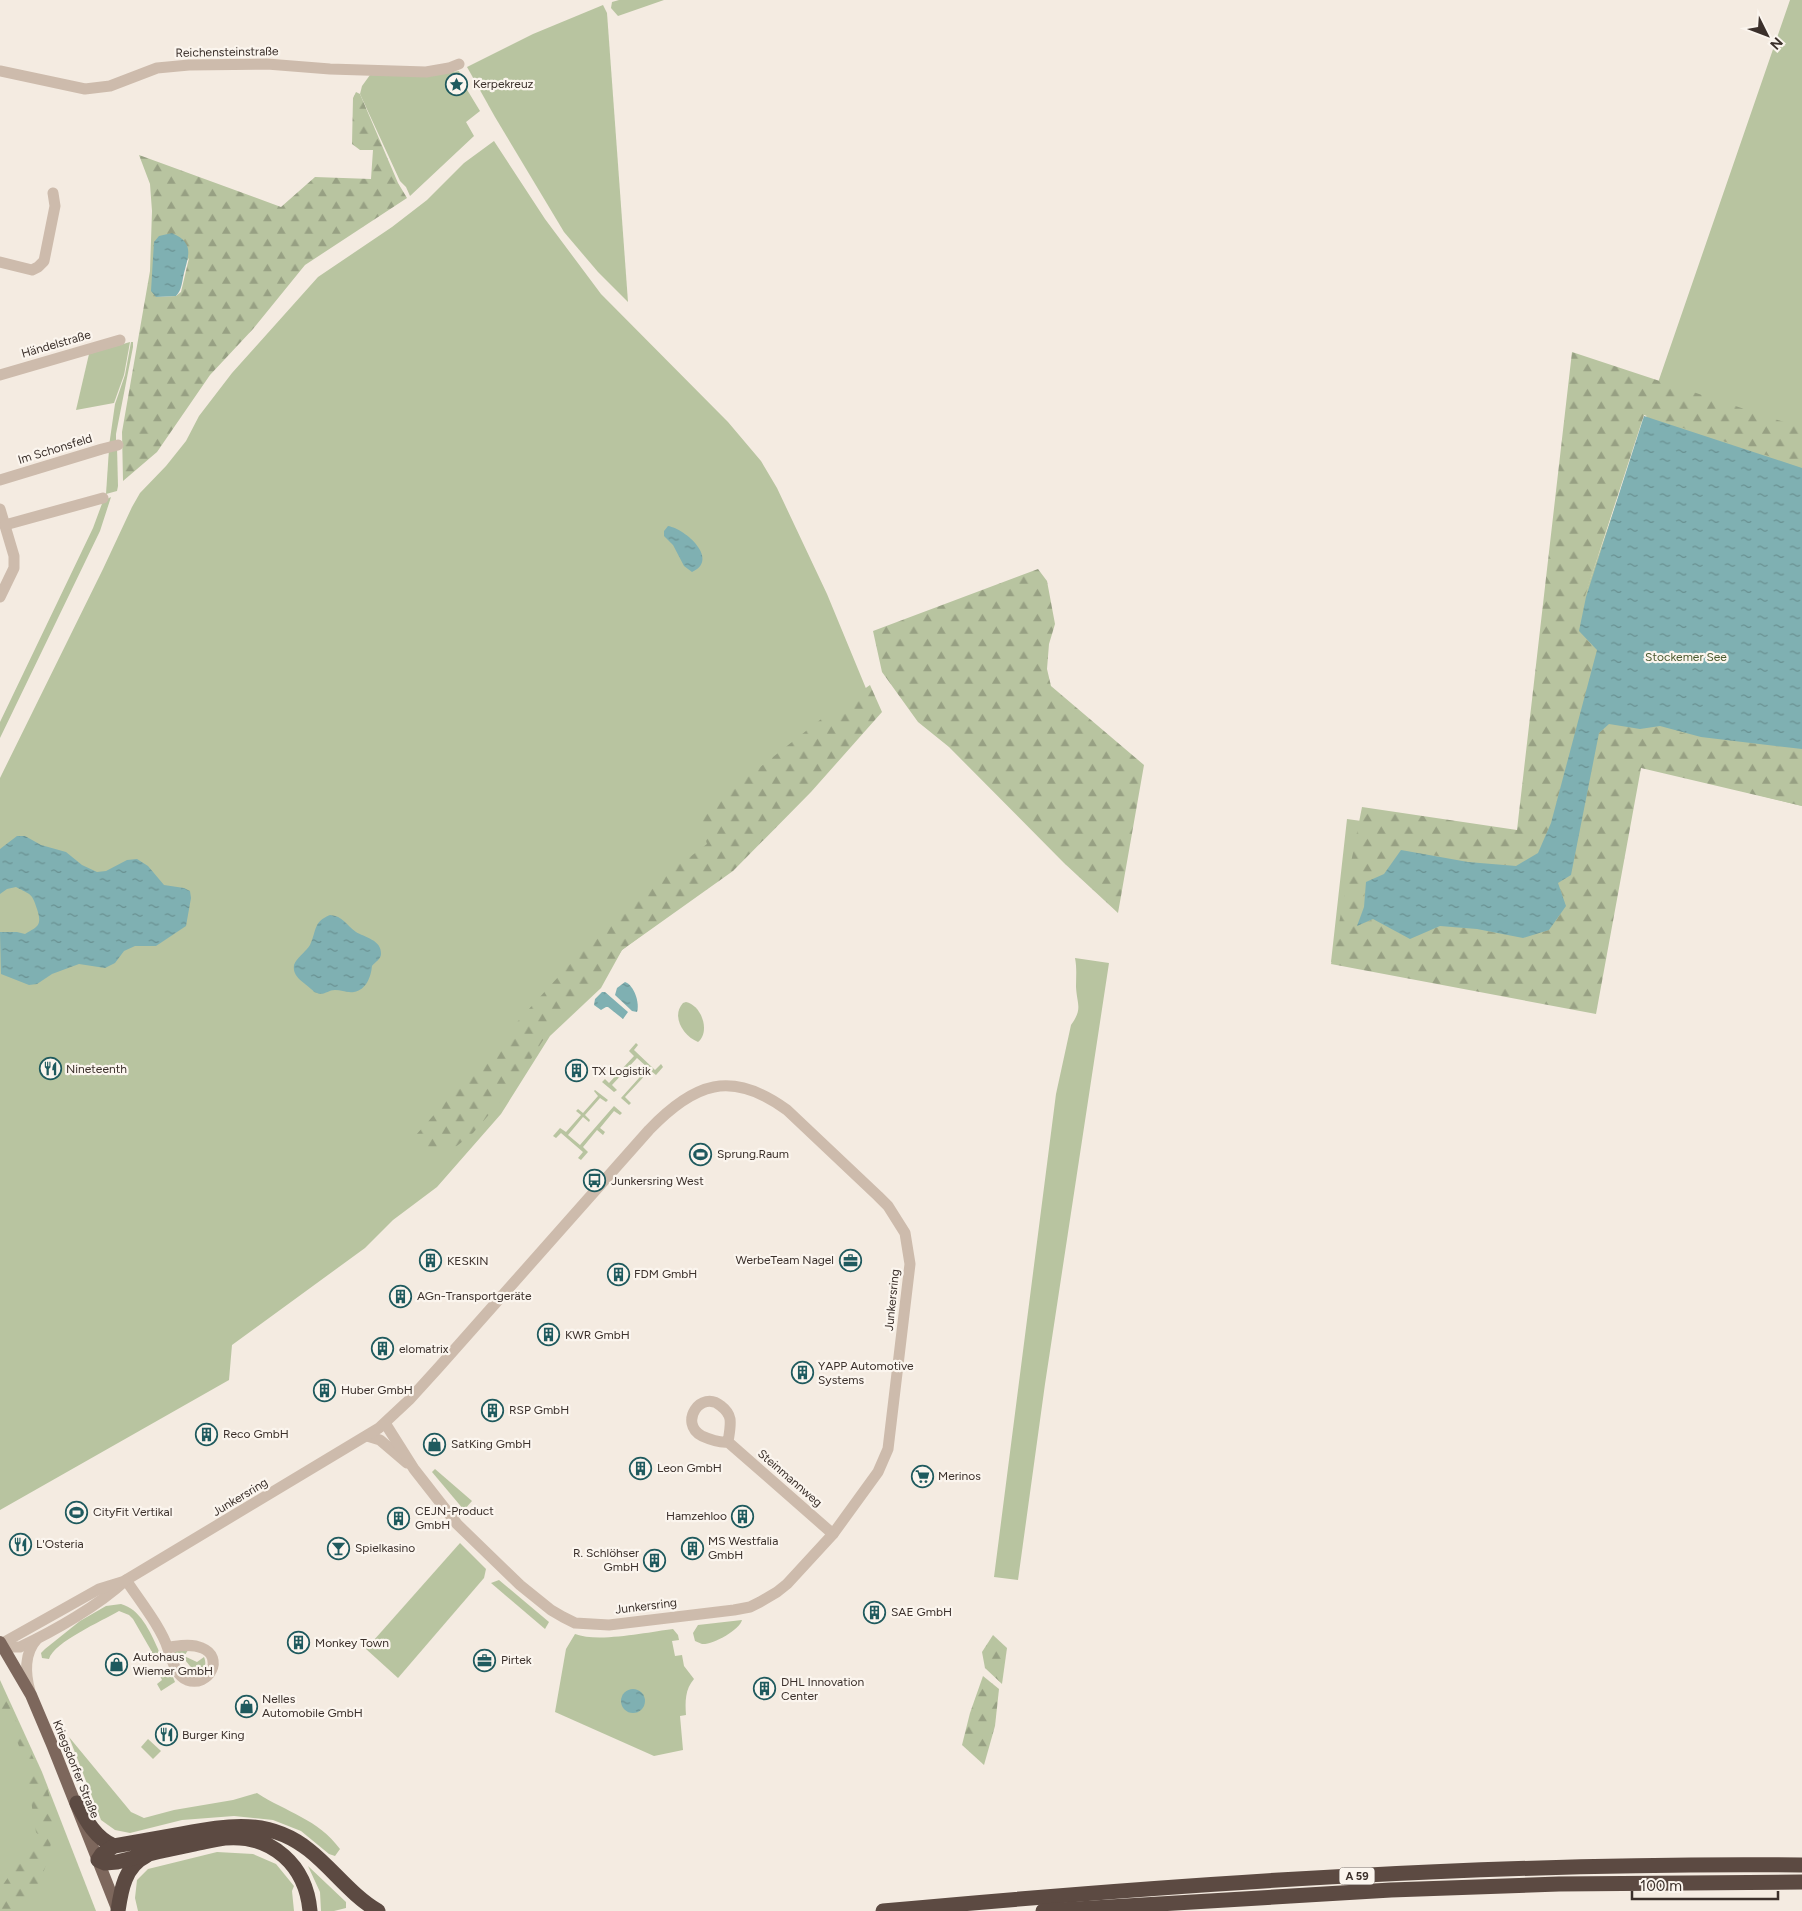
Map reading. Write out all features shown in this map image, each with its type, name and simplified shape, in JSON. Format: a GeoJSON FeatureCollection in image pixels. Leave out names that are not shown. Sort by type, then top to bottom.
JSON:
{"type":"FeatureCollection","features":[{"type":"Feature","properties":{"kind":"highway"},"geometry":{"type":"LineString","coordinates":[[77,1803],[99,1837],[114,1846]]}},
{"type":"Feature","properties":{"kind":"highway"},"geometry":{"type":"LineString","coordinates":[[310,1911],[308,1895],[298,1871],[280,1852],[254,1840],[226,1838],[111,1863],[98,1860],[102,1854],[114,1846],[222,1826],[260,1827],[291,1837],[310,1850],[346,1886],[378,1911]]}},
{"type":"Feature","properties":{"kind":"highway"},"geometry":{"type":"LineString","coordinates":[[118,1911],[127,1875],[134,1864],[154,1853]]}},
{"type":"Feature","properties":{"kind":"highway","name":"A 59"},"geometry":{"type":"LineString","coordinates":[[883,1911],[1049,1896],[1396,1873],[1697,1864],[1802,1865]]}},
{"type":"Feature","properties":{"kind":"highway","name":"A 59"},"geometry":{"type":"LineString","coordinates":[[1043,1911],[1391,1890],[1569,1884],[1802,1882]]}},
{"type":"Feature","properties":{"kind":"main road","name":"Kriegsdorfer Straße"},"geometry":{"type":"LineString","coordinates":[[1,1643],[31,1695],[77,1803],[118,1911]]}},
{"type":"Feature","properties":{"kind":"street","name":"Reichensteinstraße"},"geometry":{"type":"LineString","coordinates":[[0,71],[85,89],[110,86],[157,68],[189,65],[267,64],[330,69],[426,72],[449,68],[459,64]]}},
{"type":"Feature","properties":{"kind":"street"},"geometry":{"type":"LineString","coordinates":[[0,262],[32,270],[41,264],[44,260],[55,206],[53,193]]}},
{"type":"Feature","properties":{"kind":"street","name":"Händelstraße"},"geometry":{"type":"LineString","coordinates":[[0,375],[120,340]]}},
{"type":"Feature","properties":{"kind":"street","name":"Im Schonsfeld"},"geometry":{"type":"LineString","coordinates":[[0,480],[102,449],[118,446]]}},
{"type":"Feature","properties":{"kind":"street"},"geometry":{"type":"LineString","coordinates":[[5,525],[102,498]]}},
{"type":"Feature","properties":{"kind":"street"},"geometry":{"type":"LineString","coordinates":[[0,509],[15,563],[0,597]]}},
{"type":"Feature","properties":{"kind":"street","name":"Junkersring"},"geometry":{"type":"LineString","coordinates":[[126,1580],[99,1589],[1,1643],[9,1648],[20,1647],[94,1606],[110,1595],[126,1580],[367,1436],[385,1423],[434,1373],[663,1115],[687,1097],[708,1088],[729,1086],[752,1090],[771,1098],[794,1117],[888,1206],[905,1233],[910,1264],[888,1448],[878,1472],[833,1534],[787,1584],[777,1592],[750,1607],[609,1625],[575,1623],[551,1610],[512,1578],[457,1524],[414,1469],[385,1423]]}},
{"type":"Feature","properties":{"kind":"street","name":"Junkersring"},"geometry":{"type":"LineString","coordinates":[[367,1436],[380,1440],[414,1469]]}},
{"type":"Feature","properties":{"kind":"street","name":"Steinmannweg"},"geometry":{"type":"LineString","coordinates":[[728,1442],[833,1534]]}},
{"type":"Feature","properties":{"kind":"street"},"geometry":{"type":"LineString","coordinates":[[126,1580],[168,1647]]}},
{"type":"Feature","properties":{"kind":"street"},"geometry":{"type":"LineString","coordinates":[[31,1695],[27,1663],[31,1647],[40,1636]]}},
{"type":"Feature","properties":{"kind":"green space"},"geometry":{"type":"Polygon","coordinates":[[[619,0],[664,0],[618,16],[611,8],[612,2],[619,0]]]}},
{"type":"Feature","properties":{"kind":"green space","name":"Stockemer See"},"geometry":{"type":"Polygon","coordinates":[[[1790,0],[1802,0],[1802,806],[1638,765],[1595,1006],[1331,962],[1347,819],[1518,843],[1563,658],[1790,0]]]}},
{"type":"Feature","properties":{"kind":"green space"},"geometry":{"type":"Polygon","coordinates":[[[603,5],[607,13],[628,302],[598,272],[564,232],[467,67],[533,34],[603,5]]]}},
{"type":"Feature","properties":{"kind":"green space"},"geometry":{"type":"Polygon","coordinates":[[[459,71],[466,88],[480,111],[466,122],[474,136],[410,196],[406,187],[400,181],[360,94],[362,86],[370,75],[430,76],[459,71]]]}},
{"type":"Feature","properties":{"kind":"green space"},"geometry":{"type":"Polygon","coordinates":[[[356,92],[360,94],[398,183],[407,198],[305,265],[253,329],[210,375],[157,452],[123,481],[122,432],[150,271],[152,211],[150,184],[139,155],[281,207],[315,177],[371,179],[373,150],[360,150],[352,144],[353,98],[356,92]],[[189,258],[156,297],[176,296],[181,292],[189,258]]]}},
{"type":"Feature","properties":{"kind":"green space"},"geometry":{"type":"Polygon","coordinates":[[[494,141],[545,219],[601,294],[728,422],[761,461],[777,488],[827,594],[872,703],[696,895],[622,950],[601,988],[550,1036],[501,1114],[437,1187],[393,1220],[365,1248],[232,1345],[229,1380],[0,1510],[0,778],[140,493],[166,466],[186,441],[199,416],[232,373],[318,277],[392,227],[427,200],[464,163],[494,141]]]}},
{"type":"Feature","properties":{"kind":"green space"},"geometry":{"type":"Polygon","coordinates":[[[130,342],[124,375],[114,403],[76,410],[89,354],[130,342]]]}},
{"type":"Feature","properties":{"kind":"green space"},"geometry":{"type":"Polygon","coordinates":[[[131,342],[133,342],[133,347],[116,434],[116,444],[109,446],[115,404],[125,375],[131,342]]]}},
{"type":"Feature","properties":{"kind":"green space"},"geometry":{"type":"Polygon","coordinates":[[[1572,352],[1802,428],[1802,467],[1644,415],[1585,596],[1578,631],[1597,650],[1551,823],[1538,853],[1516,866],[1468,862],[1401,849],[1384,873],[1365,882],[1364,907],[1357,926],[1374,919],[1410,939],[1440,926],[1476,929],[1523,938],[1549,930],[1566,906],[1558,883],[1571,875],[1599,733],[1609,724],[1640,729],[1660,727],[1701,738],[1802,749],[1802,806],[1641,768],[1596,1014],[1331,964],[1362,807],[1517,830],[1572,352]]]}},
{"type":"Feature","properties":{"kind":"green space"},"geometry":{"type":"Polygon","coordinates":[[[117,447],[117,491],[106,494],[109,449],[117,447]]]}},
{"type":"Feature","properties":{"kind":"green space"},"geometry":{"type":"Polygon","coordinates":[[[111,497],[100,531],[0,738],[0,722],[93,528],[103,501],[111,497]]]}},
{"type":"Feature","properties":{"kind":"green space"},"geometry":{"type":"Polygon","coordinates":[[[1038,569],[1047,581],[1055,624],[1049,644],[1047,669],[1051,686],[1144,765],[1118,913],[1064,863],[949,747],[918,722],[882,672],[873,631],[1038,569]]]}},
{"type":"Feature","properties":{"kind":"green space"},"geometry":{"type":"Polygon","coordinates":[[[870,685],[882,712],[811,792],[733,871],[622,950],[599,986],[547,1034],[513,1087],[473,1133],[453,1149],[430,1151],[415,1136],[528,1010],[622,907],[671,864],[686,860],[707,844],[698,816],[820,720],[870,685]]]}},
{"type":"Feature","properties":{"kind":"green space"},"geometry":{"type":"Polygon","coordinates":[[[1075,958],[1109,963],[1045,1384],[1018,1580],[994,1577],[1056,1094],[1071,1025],[1078,1010],[1075,958]]]}},
{"type":"Feature","properties":{"kind":"green space"},"geometry":{"type":"Polygon","coordinates":[[[683,1003],[691,1004],[700,1013],[704,1025],[704,1032],[698,1042],[688,1035],[680,1025],[678,1014],[683,1003]]]}},
{"type":"Feature","properties":{"kind":"green space"},"geometry":{"type":"Polygon","coordinates":[[[636,1043],[638,1045],[634,1050],[655,1070],[661,1064],[663,1067],[656,1075],[650,1070],[625,1097],[631,1103],[629,1105],[621,1098],[648,1068],[637,1058],[612,1085],[617,1090],[614,1092],[602,1082],[605,1079],[609,1083],[634,1056],[629,1051],[636,1043]]]}},
{"type":"Feature","properties":{"kind":"green space"},"geometry":{"type":"Polygon","coordinates":[[[595,1090],[608,1100],[606,1102],[600,1098],[585,1115],[590,1120],[589,1122],[583,1117],[568,1135],[580,1145],[614,1106],[622,1113],[620,1115],[614,1111],[600,1128],[605,1132],[603,1135],[597,1130],[583,1147],[588,1152],[581,1160],[578,1158],[583,1152],[561,1133],[556,1138],[553,1136],[560,1128],[566,1132],[581,1115],[576,1111],[578,1109],[583,1113],[598,1096],[595,1090]]]}},
{"type":"Feature","properties":{"kind":"green space"},"geometry":{"type":"Polygon","coordinates":[[[435,1469],[472,1501],[464,1510],[432,1472],[435,1469]]]}},
{"type":"Feature","properties":{"kind":"green space"},"geometry":{"type":"Polygon","coordinates":[[[460,1543],[486,1569],[484,1578],[398,1678],[366,1649],[460,1543]]]}},
{"type":"Feature","properties":{"kind":"green space"},"geometry":{"type":"Polygon","coordinates":[[[499,1580],[549,1622],[545,1629],[491,1583],[499,1580]]]}},
{"type":"Feature","properties":{"kind":"green space"},"geometry":{"type":"Polygon","coordinates":[[[121,1604],[134,1611],[144,1622],[158,1649],[160,1655],[158,1660],[154,1662],[149,1654],[152,1652],[133,1619],[119,1611],[69,1639],[53,1652],[49,1659],[42,1658],[41,1653],[45,1649],[80,1621],[106,1606],[121,1604]]]}},
{"type":"Feature","properties":{"kind":"green space"},"geometry":{"type":"Polygon","coordinates":[[[742,1620],[736,1628],[719,1639],[707,1644],[695,1641],[693,1633],[698,1625],[742,1620]]]}},
{"type":"Feature","properties":{"kind":"green space"},"geometry":{"type":"Polygon","coordinates":[[[673,1629],[678,1635],[679,1640],[672,1641],[675,1656],[682,1655],[684,1666],[694,1679],[687,1691],[686,1715],[680,1716],[683,1750],[654,1756],[555,1712],[566,1649],[575,1634],[610,1637],[673,1629]]]}},
{"type":"Feature","properties":{"kind":"green space"},"geometry":{"type":"Polygon","coordinates":[[[993,1635],[1007,1648],[1002,1684],[985,1668],[982,1652],[993,1635]]]}},
{"type":"Feature","properties":{"kind":"green space"},"geometry":{"type":"Polygon","coordinates":[[[189,1649],[184,1656],[197,1662],[204,1657],[204,1669],[199,1674],[191,1675],[187,1673],[194,1671],[181,1655],[174,1657],[173,1653],[176,1651],[189,1649]]]}},
{"type":"Feature","properties":{"kind":"green space"},"geometry":{"type":"Polygon","coordinates":[[[166,1668],[170,1670],[175,1682],[161,1691],[157,1684],[162,1680],[158,1672],[166,1668]]]}},
{"type":"Feature","properties":{"kind":"green space"},"geometry":{"type":"Polygon","coordinates":[[[983,1676],[999,1689],[995,1726],[984,1765],[962,1745],[970,1713],[983,1676]]]}},
{"type":"Feature","properties":{"kind":"green space"},"geometry":{"type":"Polygon","coordinates":[[[0,1680],[42,1772],[96,1911],[0,1911],[0,1680]]]}},
{"type":"Feature","properties":{"kind":"green space"},"geometry":{"type":"Polygon","coordinates":[[[0,1686],[44,1780],[49,1793],[52,1815],[51,1844],[48,1858],[37,1885],[21,1911],[0,1911],[0,1889],[30,1846],[43,1853],[43,1842],[36,1832],[27,1776],[19,1746],[9,1723],[0,1712],[0,1686]]]}},
{"type":"Feature","properties":{"kind":"green space"},"geometry":{"type":"Polygon","coordinates":[[[69,1737],[131,1812],[144,1818],[174,1810],[233,1800],[257,1793],[312,1823],[322,1830],[340,1849],[335,1856],[329,1854],[301,1831],[273,1820],[234,1816],[182,1820],[130,1833],[115,1830],[101,1820],[69,1737]]]}},
{"type":"Feature","properties":{"kind":"green space"},"geometry":{"type":"Polygon","coordinates":[[[148,1739],[161,1751],[153,1759],[141,1747],[148,1739]]]}},
{"type":"Feature","properties":{"kind":"green space"},"geometry":{"type":"Polygon","coordinates":[[[217,1852],[253,1854],[276,1864],[294,1886],[292,1891],[294,1911],[138,1911],[135,1898],[137,1880],[148,1869],[217,1852]]]}},
{"type":"Feature","properties":{"kind":"green space"},"geometry":{"type":"Polygon","coordinates":[[[308,1866],[346,1902],[346,1908],[334,1911],[321,1911],[320,1892],[308,1866]]]}},
{"type":"Feature","properties":{"kind":"water"},"geometry":{"type":"Polygon","coordinates":[[[172,233],[184,241],[188,250],[182,285],[176,296],[156,297],[151,291],[154,242],[159,236],[172,233]]]}},
{"type":"Feature","properties":{"kind":"water","name":"Stockemer See"},"geometry":{"type":"Polygon","coordinates":[[[1644,416],[1802,468],[1802,749],[1701,737],[1660,726],[1640,729],[1609,724],[1599,733],[1571,875],[1558,883],[1566,906],[1549,930],[1523,938],[1477,929],[1440,926],[1410,939],[1373,919],[1357,926],[1364,907],[1366,882],[1384,874],[1401,850],[1468,862],[1516,866],[1538,853],[1551,823],[1597,650],[1579,631],[1586,597],[1644,416]]]}},
{"type":"Feature","properties":{"kind":"water"},"geometry":{"type":"Polygon","coordinates":[[[668,526],[683,533],[697,546],[703,560],[700,567],[692,572],[684,566],[673,545],[664,536],[664,531],[668,526]]]}},
{"type":"Feature","properties":{"kind":"water"},"geometry":{"type":"Polygon","coordinates":[[[17,836],[25,836],[41,845],[66,852],[82,865],[97,872],[106,871],[127,860],[137,859],[148,866],[164,885],[184,888],[190,891],[191,898],[186,926],[156,946],[135,946],[124,951],[115,963],[105,968],[79,964],[52,974],[37,984],[29,985],[1,974],[0,932],[25,934],[36,927],[39,922],[35,904],[28,893],[16,887],[7,889],[0,894],[0,849],[17,836]]]}},
{"type":"Feature","properties":{"kind":"water"},"geometry":{"type":"Polygon","coordinates":[[[330,915],[338,917],[356,932],[376,942],[381,949],[381,956],[372,966],[365,986],[358,991],[335,990],[319,994],[299,979],[295,973],[295,962],[310,945],[316,927],[330,915]]]}},
{"type":"Feature","properties":{"kind":"water"},"geometry":{"type":"Polygon","coordinates":[[[625,982],[636,995],[637,1012],[632,1011],[615,995],[617,988],[625,982]]]}},
{"type":"Feature","properties":{"kind":"water"},"geometry":{"type":"Polygon","coordinates":[[[602,992],[605,992],[628,1012],[623,1019],[608,1007],[601,1010],[594,1005],[595,999],[602,992]]]}},
{"type":"Feature","properties":{"kind":"water"},"geometry":{"type":"Polygon","coordinates":[[[633,1689],[642,1692],[645,1701],[642,1710],[633,1713],[624,1710],[621,1701],[624,1692],[633,1689]]]}},
{"type":"Feature","properties":{"kind":"place","name":"Kerpekreuz"},"geometry":{"type":"Point","coordinates":[457,84]}},
{"type":"Feature","properties":{"kind":"place","name":"Nineteenth"},"geometry":{"type":"Point","coordinates":[50,1069]}},
{"type":"Feature","properties":{"kind":"place","name":"TX Logistik"},"geometry":{"type":"Point","coordinates":[576,1071]}},
{"type":"Feature","properties":{"kind":"place","name":"Sprung.Raum"},"geometry":{"type":"Point","coordinates":[701,1154]}},
{"type":"Feature","properties":{"kind":"place","name":"Junkersring West"},"geometry":{"type":"Point","coordinates":[595,1181]}},
{"type":"Feature","properties":{"kind":"place","name":"WerbeTeam Nagel"},"geometry":{"type":"Point","coordinates":[850,1260]}},
{"type":"Feature","properties":{"kind":"place","name":"KESKIN"},"geometry":{"type":"Point","coordinates":[431,1261]}},
{"type":"Feature","properties":{"kind":"place","name":"FDM GmbH"},"geometry":{"type":"Point","coordinates":[618,1274]}},
{"type":"Feature","properties":{"kind":"place","name":"AGn-Transportgeräte"},"geometry":{"type":"Point","coordinates":[401,1296]}},
{"type":"Feature","properties":{"kind":"place","name":"KWR GmbH"},"geometry":{"type":"Point","coordinates":[549,1335]}},
{"type":"Feature","properties":{"kind":"place","name":"elomatrix"},"geometry":{"type":"Point","coordinates":[383,1349]}},
{"type":"Feature","properties":{"kind":"place","name":"YAPP Automotive Systems"},"geometry":{"type":"Point","coordinates":[802,1373]}},
{"type":"Feature","properties":{"kind":"place","name":"Huber GmbH"},"geometry":{"type":"Point","coordinates":[325,1390]}},
{"type":"Feature","properties":{"kind":"place","name":"RSP GmbH"},"geometry":{"type":"Point","coordinates":[493,1410]}},
{"type":"Feature","properties":{"kind":"place","name":"Reco GmbH"},"geometry":{"type":"Point","coordinates":[207,1434]}},
{"type":"Feature","properties":{"kind":"place","name":"SatKing GmbH"},"geometry":{"type":"Point","coordinates":[435,1444]}},
{"type":"Feature","properties":{"kind":"place","name":"Leon GmbH"},"geometry":{"type":"Point","coordinates":[641,1468]}},
{"type":"Feature","properties":{"kind":"place","name":"Merinos"},"geometry":{"type":"Point","coordinates":[922,1476]}},
{"type":"Feature","properties":{"kind":"place","name":"CityFit Vertikal"},"geometry":{"type":"Point","coordinates":[77,1512]}},
{"type":"Feature","properties":{"kind":"place","name":"Hamzehloo"},"geometry":{"type":"Point","coordinates":[743,1516]}},
{"type":"Feature","properties":{"kind":"place","name":"CEJN-Product GmbH"},"geometry":{"type":"Point","coordinates":[399,1518]}},
{"type":"Feature","properties":{"kind":"place","name":"L'Osteria"},"geometry":{"type":"Point","coordinates":[20,1544]}},
{"type":"Feature","properties":{"kind":"place","name":"Spielkasino"},"geometry":{"type":"Point","coordinates":[339,1548]}},
{"type":"Feature","properties":{"kind":"place","name":"MS Westfalia GmbH"},"geometry":{"type":"Point","coordinates":[692,1548]}},
{"type":"Feature","properties":{"kind":"place","name":"R. Schlöhser GmbH"},"geometry":{"type":"Point","coordinates":[655,1560]}},
{"type":"Feature","properties":{"kind":"place","name":"SAE GmbH"},"geometry":{"type":"Point","coordinates":[875,1612]}},
{"type":"Feature","properties":{"kind":"place","name":"Monkey Town"},"geometry":{"type":"Point","coordinates":[299,1643]}},
{"type":"Feature","properties":{"kind":"place","name":"Pirtek"},"geometry":{"type":"Point","coordinates":[485,1660]}},
{"type":"Feature","properties":{"kind":"place","name":"Autohaus Wiemer GmbH"},"geometry":{"type":"Point","coordinates":[117,1664]}},
{"type":"Feature","properties":{"kind":"place","name":"DHL Innovation Center"},"geometry":{"type":"Point","coordinates":[765,1689]}},
{"type":"Feature","properties":{"kind":"place","name":"Nelles Automobile GmbH"},"geometry":{"type":"Point","coordinates":[246,1706]}},
{"type":"Feature","properties":{"kind":"place","name":"Burger King"},"geometry":{"type":"Point","coordinates":[166,1735]}}]}
